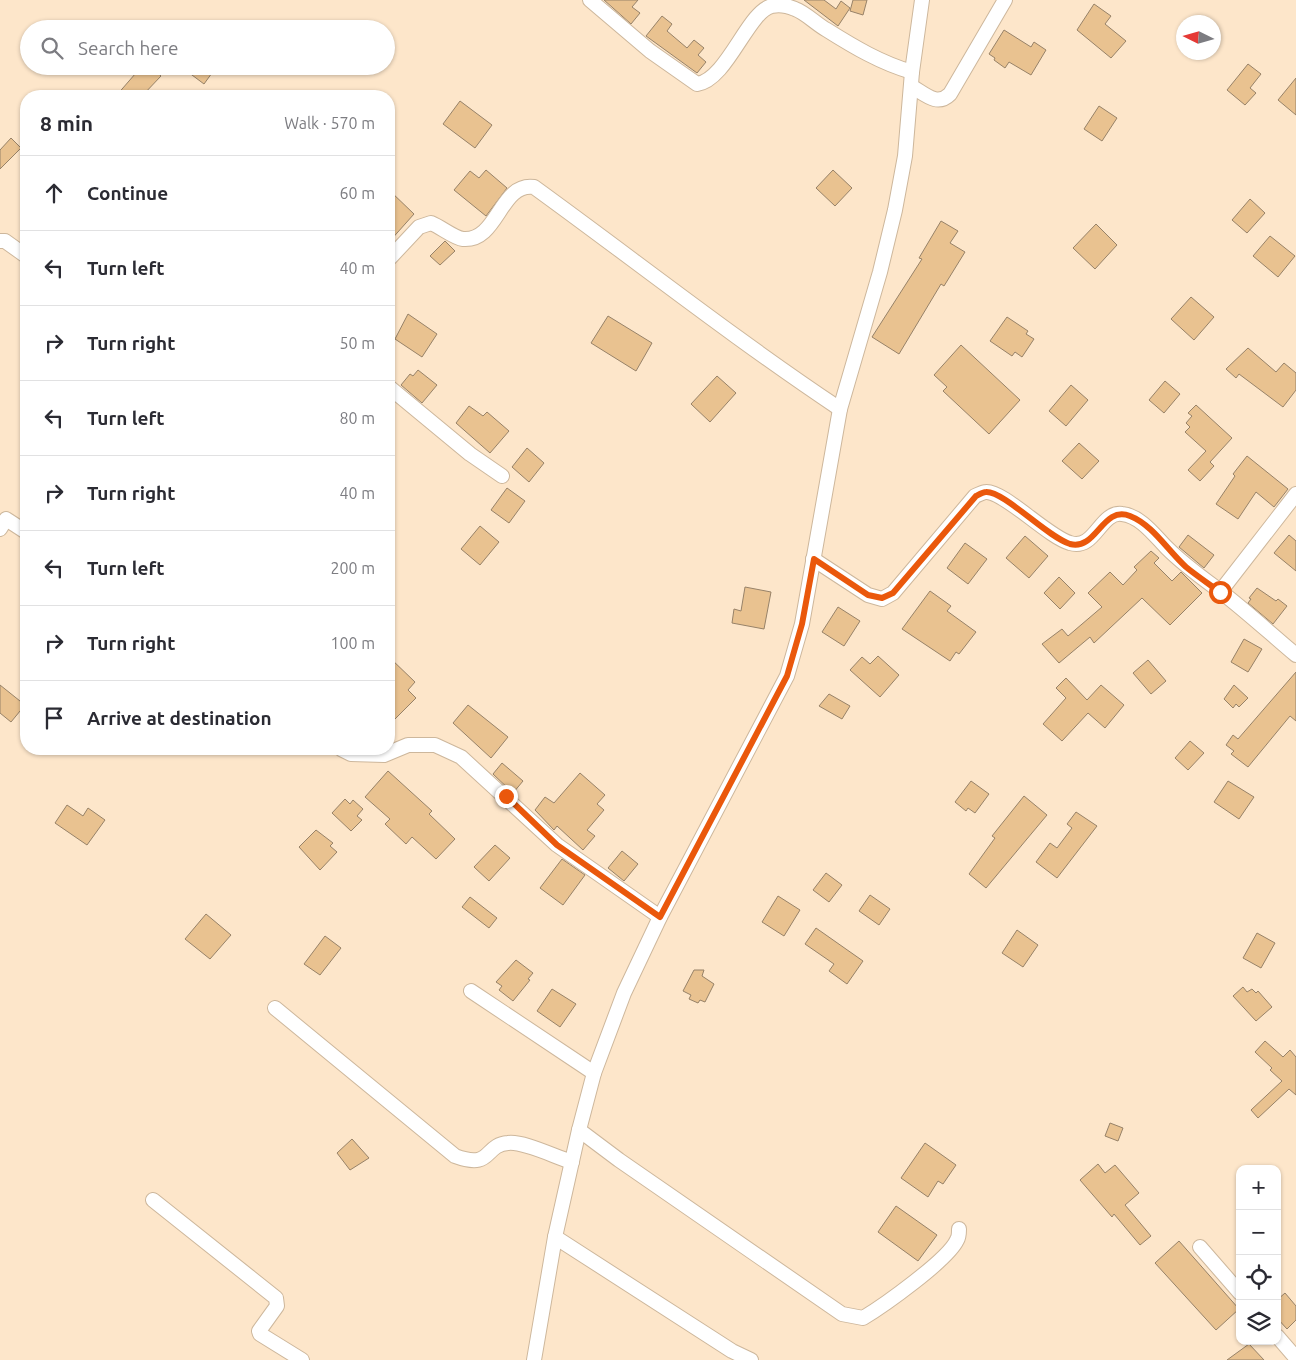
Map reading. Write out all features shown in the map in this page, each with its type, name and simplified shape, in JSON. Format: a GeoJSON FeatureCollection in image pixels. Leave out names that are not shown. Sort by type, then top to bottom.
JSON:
{"type":"FeatureCollection","features":[{"type":"Feature","properties":{"kind":"street"},"geometry":{"type":"LineString","coordinates":[[590,0],[650,51],[697,84],[705,83],[729,58],[762,10],[771,6],[783,5],[796,9],[826,30],[912,79],[938,101],[944,100],[950,94],[1005,0]]}},
{"type":"Feature","properties":{"kind":"street"},"geometry":{"type":"LineString","coordinates":[[534,1360],[554,1237],[594,1073],[624,993],[660,917],[787,676],[802,624],[840,409],[880,272],[895,210],[905,156],[922,0]]}},
{"type":"Feature","properties":{"kind":"street"},"geometry":{"type":"LineString","coordinates":[[395,253],[419,227],[432,224],[463,239],[476,236],[486,230],[517,189],[526,186],[534,187],[647,269],[725,331],[840,409]]}},
{"type":"Feature","properties":{"kind":"street"},"geometry":{"type":"LineString","coordinates":[[0,241],[5,241],[20,252]]}},
{"type":"Feature","properties":{"kind":"street"},"geometry":{"type":"LineString","coordinates":[[395,392],[470,454],[502,476]]}},
{"type":"Feature","properties":{"kind":"street"},"geometry":{"type":"LineString","coordinates":[[814,559],[868,595],[882,598],[893,593],[976,496],[986,492],[998,495],[1028,518],[1068,543],[1079,545],[1088,540],[1112,516],[1121,513],[1131,516],[1145,525],[1186,567],[1220,592],[1296,655]]}},
{"type":"Feature","properties":{"kind":"street"},"geometry":{"type":"LineString","coordinates":[[1220,592],[1296,494]]}},
{"type":"Feature","properties":{"kind":"street"},"geometry":{"type":"LineString","coordinates":[[2,520],[20,529]]}},
{"type":"Feature","properties":{"kind":"street"},"geometry":{"type":"LineString","coordinates":[[395,750],[408,745],[435,745],[460,757],[557,845],[660,917]]}},
{"type":"Feature","properties":{"kind":"street"},"geometry":{"type":"LineString","coordinates":[[471,991],[594,1073]]}},
{"type":"Feature","properties":{"kind":"street"},"geometry":{"type":"LineString","coordinates":[[275,1008],[455,1156],[471,1162],[484,1159],[500,1145],[508,1142],[521,1144],[572,1162]]}},
{"type":"Feature","properties":{"kind":"street"},"geometry":{"type":"LineString","coordinates":[[579,1130],[619,1160],[842,1314],[863,1318],[880,1308],[945,1255],[957,1240],[959,1229]]}},
{"type":"Feature","properties":{"kind":"street"},"geometry":{"type":"LineString","coordinates":[[153,1200],[276,1298],[277,1306],[259,1331],[260,1334],[302,1360]]}},
{"type":"Feature","properties":{"kind":"street"},"geometry":{"type":"LineString","coordinates":[[554,1237],[732,1351],[751,1360]]}},
{"type":"Feature","properties":{"kind":"street"},"geometry":{"type":"LineString","coordinates":[[1200,1247],[1236,1288]]}},
{"type":"Feature","properties":{"kind":"street"},"geometry":{"type":"LineString","coordinates":[[1281,1341],[1296,1358]]}},
{"type":"Feature","properties":{"kind":"building"},"geometry":{"type":"Polygon","coordinates":[[[604,0],[638,0],[632,7],[640,13],[631,24],[604,0]]]}},
{"type":"Feature","properties":{"kind":"building"},"geometry":{"type":"Polygon","coordinates":[[[804,0],[824,0],[836,9],[841,1],[850,8],[838,26],[804,0]]]}},
{"type":"Feature","properties":{"kind":"building"},"geometry":{"type":"Polygon","coordinates":[[[853,0],[867,0],[863,15],[850,11],[853,0]]]}},
{"type":"Feature","properties":{"kind":"building"},"geometry":{"type":"Polygon","coordinates":[[[1094,4],[1111,16],[1105,24],[1126,41],[1111,58],[1077,30],[1094,4]]]}},
{"type":"Feature","properties":{"kind":"building"},"geometry":{"type":"Polygon","coordinates":[[[662,16],[672,24],[667,31],[687,48],[694,40],[704,48],[698,55],[706,62],[697,73],[646,36],[662,16]]]}},
{"type":"Feature","properties":{"kind":"building"},"geometry":{"type":"Polygon","coordinates":[[[1004,30],[1031,47],[1034,42],[1046,50],[1031,75],[1009,62],[1005,68],[989,54],[1004,30]]]}},
{"type":"Feature","properties":{"kind":"building"},"geometry":{"type":"Polygon","coordinates":[[[1248,64],[1261,74],[1250,88],[1256,93],[1245,105],[1227,90],[1248,64]]]}},
{"type":"Feature","properties":{"kind":"building"},"geometry":{"type":"Polygon","coordinates":[[[134,75],[161,76],[148,90],[121,90],[134,75]]]}},
{"type":"Feature","properties":{"kind":"building"},"geometry":{"type":"Polygon","coordinates":[[[192,75],[210,75],[204,84],[192,75]]]}},
{"type":"Feature","properties":{"kind":"building"},"geometry":{"type":"Polygon","coordinates":[[[1296,78],[1296,115],[1278,100],[1296,78]]]}},
{"type":"Feature","properties":{"kind":"building"},"geometry":{"type":"Polygon","coordinates":[[[460,101],[492,125],[475,148],[443,124],[460,101]]]}},
{"type":"Feature","properties":{"kind":"building"},"geometry":{"type":"Polygon","coordinates":[[[1099,106],[1117,118],[1102,141],[1084,129],[1099,106]]]}},
{"type":"Feature","properties":{"kind":"building"},"geometry":{"type":"Polygon","coordinates":[[[11,138],[20,147],[0,169],[0,150],[11,138]]]}},
{"type":"Feature","properties":{"kind":"building"},"geometry":{"type":"Polygon","coordinates":[[[486,170],[507,188],[486,216],[454,190],[470,171],[479,178],[486,170]]]}},
{"type":"Feature","properties":{"kind":"building"},"geometry":{"type":"Polygon","coordinates":[[[833,170],[852,188],[835,206],[816,188],[833,170]]]}},
{"type":"Feature","properties":{"kind":"building"},"geometry":{"type":"Polygon","coordinates":[[[395,196],[414,214],[395,235],[395,196]]]}},
{"type":"Feature","properties":{"kind":"building"},"geometry":{"type":"Polygon","coordinates":[[[1250,199],[1265,213],[1247,233],[1232,220],[1250,199]]]}},
{"type":"Feature","properties":{"kind":"building"},"geometry":{"type":"Polygon","coordinates":[[[941,221],[958,231],[950,243],[965,252],[944,286],[941,284],[899,354],[872,337],[922,259],[919,258],[941,221]]]}},
{"type":"Feature","properties":{"kind":"building"},"geometry":{"type":"Polygon","coordinates":[[[1096,224],[1117,245],[1095,269],[1073,248],[1096,224]]]}},
{"type":"Feature","properties":{"kind":"building"},"geometry":{"type":"Polygon","coordinates":[[[1270,236],[1295,256],[1278,277],[1253,256],[1270,236]]]}},
{"type":"Feature","properties":{"kind":"building"},"geometry":{"type":"Polygon","coordinates":[[[445,241],[455,251],[440,265],[430,256],[445,241]]]}},
{"type":"Feature","properties":{"kind":"building"},"geometry":{"type":"Polygon","coordinates":[[[1191,297],[1214,317],[1194,340],[1171,319],[1191,297]]]}},
{"type":"Feature","properties":{"kind":"building"},"geometry":{"type":"Polygon","coordinates":[[[408,314],[437,334],[422,357],[395,339],[408,314]]]}},
{"type":"Feature","properties":{"kind":"building"},"geometry":{"type":"Polygon","coordinates":[[[608,316],[652,343],[636,371],[591,343],[608,316]]]}},
{"type":"Feature","properties":{"kind":"building"},"geometry":{"type":"Polygon","coordinates":[[[1007,317],[1028,331],[1026,334],[1034,339],[1022,357],[1015,352],[1012,356],[990,341],[1007,317]]]}},
{"type":"Feature","properties":{"kind":"building"},"geometry":{"type":"Polygon","coordinates":[[[961,345],[1020,400],[989,434],[943,391],[947,387],[934,375],[961,345]]]}},
{"type":"Feature","properties":{"kind":"building"},"geometry":{"type":"Polygon","coordinates":[[[1248,348],[1276,372],[1284,363],[1296,373],[1296,390],[1283,407],[1239,374],[1236,378],[1226,369],[1248,348]]]}},
{"type":"Feature","properties":{"kind":"building"},"geometry":{"type":"Polygon","coordinates":[[[418,370],[437,385],[422,403],[401,385],[410,374],[413,376],[418,370]]]}},
{"type":"Feature","properties":{"kind":"building"},"geometry":{"type":"Polygon","coordinates":[[[717,376],[736,393],[710,422],[691,404],[717,376]]]}},
{"type":"Feature","properties":{"kind":"building"},"geometry":{"type":"Polygon","coordinates":[[[1165,381],[1180,394],[1164,413],[1149,400],[1165,381]]]}},
{"type":"Feature","properties":{"kind":"building"},"geometry":{"type":"Polygon","coordinates":[[[1071,385],[1088,400],[1066,426],[1049,411],[1071,385]]]}},
{"type":"Feature","properties":{"kind":"building"},"geometry":{"type":"Polygon","coordinates":[[[1196,405],[1232,438],[1210,462],[1214,466],[1200,481],[1188,470],[1206,451],[1185,432],[1190,427],[1186,423],[1192,416],[1188,413],[1196,405]]]}},
{"type":"Feature","properties":{"kind":"building"},"geometry":{"type":"Polygon","coordinates":[[[469,406],[483,416],[487,412],[509,431],[490,453],[456,423],[469,406]]]}},
{"type":"Feature","properties":{"kind":"building"},"geometry":{"type":"Polygon","coordinates":[[[1079,443],[1099,461],[1082,479],[1062,461],[1079,443]]]}},
{"type":"Feature","properties":{"kind":"building"},"geometry":{"type":"Polygon","coordinates":[[[527,448],[544,463],[529,482],[512,467],[527,448]]]}},
{"type":"Feature","properties":{"kind":"building"},"geometry":{"type":"Polygon","coordinates":[[[1247,456],[1288,489],[1274,507],[1256,492],[1238,519],[1216,504],[1235,476],[1233,474],[1247,456]]]}},
{"type":"Feature","properties":{"kind":"building"},"geometry":{"type":"Polygon","coordinates":[[[507,488],[525,501],[509,523],[491,510],[507,488]]]}},
{"type":"Feature","properties":{"kind":"building"},"geometry":{"type":"Polygon","coordinates":[[[480,526],[499,542],[480,565],[461,549],[480,526]]]}},
{"type":"Feature","properties":{"kind":"building"},"geometry":{"type":"Polygon","coordinates":[[[1188,535],[1214,555],[1204,568],[1179,547],[1188,535]]]}},
{"type":"Feature","properties":{"kind":"building"},"geometry":{"type":"Polygon","coordinates":[[[1289,535],[1296,541],[1296,571],[1274,553],[1289,535]]]}},
{"type":"Feature","properties":{"kind":"building"},"geometry":{"type":"Polygon","coordinates":[[[1025,536],[1048,556],[1029,578],[1006,558],[1025,536]]]}},
{"type":"Feature","properties":{"kind":"building"},"geometry":{"type":"Polygon","coordinates":[[[965,543],[987,559],[968,584],[947,568],[965,543]]]}},
{"type":"Feature","properties":{"kind":"building"},"geometry":{"type":"Polygon","coordinates":[[[1151,551],[1159,558],[1154,563],[1172,581],[1181,572],[1202,593],[1170,625],[1142,598],[1094,643],[1090,637],[1059,663],[1042,644],[1062,629],[1068,636],[1102,607],[1088,593],[1110,572],[1123,585],[1137,570],[1134,567],[1151,551]]]}},
{"type":"Feature","properties":{"kind":"building"},"geometry":{"type":"Polygon","coordinates":[[[1059,577],[1075,593],[1060,609],[1044,593],[1059,577]]]}},
{"type":"Feature","properties":{"kind":"building"},"geometry":{"type":"Polygon","coordinates":[[[745,587],[771,592],[764,629],[732,623],[734,609],[741,611],[745,587]]]}},
{"type":"Feature","properties":{"kind":"building"},"geometry":{"type":"Polygon","coordinates":[[[1257,588],[1287,606],[1273,624],[1248,603],[1251,599],[1249,598],[1257,588]]]}},
{"type":"Feature","properties":{"kind":"building"},"geometry":{"type":"Polygon","coordinates":[[[930,591],[951,606],[947,611],[976,632],[959,654],[956,652],[950,661],[902,629],[930,591]]]}},
{"type":"Feature","properties":{"kind":"building"},"geometry":{"type":"Polygon","coordinates":[[[838,607],[860,621],[844,646],[822,632],[838,607]]]}},
{"type":"Feature","properties":{"kind":"building"},"geometry":{"type":"Polygon","coordinates":[[[1244,639],[1262,649],[1248,672],[1231,662],[1244,639]]]}},
{"type":"Feature","properties":{"kind":"building"},"geometry":{"type":"Polygon","coordinates":[[[878,656],[899,675],[880,697],[850,670],[862,657],[870,664],[878,656]]]}},
{"type":"Feature","properties":{"kind":"building"},"geometry":{"type":"Polygon","coordinates":[[[1148,660],[1166,681],[1151,694],[1133,673],[1148,660]]]}},
{"type":"Feature","properties":{"kind":"building"},"geometry":{"type":"Polygon","coordinates":[[[395,663],[415,682],[408,690],[416,698],[395,719],[395,663]]]}},
{"type":"Feature","properties":{"kind":"building"},"geometry":{"type":"Polygon","coordinates":[[[1296,672],[1296,721],[1290,716],[1248,767],[1231,754],[1234,751],[1226,745],[1233,735],[1238,739],[1296,672]]]}},
{"type":"Feature","properties":{"kind":"building"},"geometry":{"type":"Polygon","coordinates":[[[1066,678],[1087,700],[1101,685],[1124,705],[1105,728],[1088,713],[1062,741],[1043,724],[1066,698],[1056,688],[1066,678]]]}},
{"type":"Feature","properties":{"kind":"building"},"geometry":{"type":"Polygon","coordinates":[[[0,685],[20,701],[20,711],[11,722],[0,713],[0,685]]]}},
{"type":"Feature","properties":{"kind":"building"},"geometry":{"type":"Polygon","coordinates":[[[1234,685],[1248,698],[1239,707],[1236,704],[1233,708],[1224,699],[1234,685]]]}},
{"type":"Feature","properties":{"kind":"building"},"geometry":{"type":"Polygon","coordinates":[[[829,694],[850,706],[842,719],[819,706],[829,694]]]}},
{"type":"Feature","properties":{"kind":"building"},"geometry":{"type":"Polygon","coordinates":[[[468,705],[508,737],[491,758],[453,723],[468,705]]]}},
{"type":"Feature","properties":{"kind":"building"},"geometry":{"type":"Polygon","coordinates":[[[1190,741],[1204,753],[1188,770],[1175,758],[1190,741]]]}},
{"type":"Feature","properties":{"kind":"building"},"geometry":{"type":"Polygon","coordinates":[[[502,763],[523,781],[513,793],[493,774],[502,763]]]}},
{"type":"Feature","properties":{"kind":"building"},"geometry":{"type":"Polygon","coordinates":[[[388,771],[432,811],[429,814],[455,839],[436,859],[412,837],[406,844],[385,824],[390,819],[365,797],[388,771]]]}},
{"type":"Feature","properties":{"kind":"building"},"geometry":{"type":"Polygon","coordinates":[[[580,773],[605,795],[597,804],[604,810],[587,830],[595,836],[583,850],[557,826],[554,830],[535,810],[545,797],[554,803],[580,773]]]}},
{"type":"Feature","properties":{"kind":"building"},"geometry":{"type":"Polygon","coordinates":[[[971,781],[989,794],[975,813],[968,808],[966,811],[955,802],[971,781]]]}},
{"type":"Feature","properties":{"kind":"building"},"geometry":{"type":"Polygon","coordinates":[[[1228,781],[1254,797],[1239,819],[1214,802],[1228,781]]]}},
{"type":"Feature","properties":{"kind":"building"},"geometry":{"type":"Polygon","coordinates":[[[1024,796],[1047,815],[986,888],[969,874],[995,838],[992,836],[1024,796]]]}},
{"type":"Feature","properties":{"kind":"building"},"geometry":{"type":"Polygon","coordinates":[[[345,799],[350,804],[353,800],[363,809],[357,816],[362,820],[351,831],[332,813],[345,799]]]}},
{"type":"Feature","properties":{"kind":"building"},"geometry":{"type":"Polygon","coordinates":[[[67,805],[83,816],[88,808],[105,820],[87,845],[55,823],[67,805]]]}},
{"type":"Feature","properties":{"kind":"building"},"geometry":{"type":"Polygon","coordinates":[[[1076,812],[1097,826],[1057,878],[1036,862],[1050,843],[1057,848],[1072,828],[1067,824],[1076,812]]]}},
{"type":"Feature","properties":{"kind":"building"},"geometry":{"type":"Polygon","coordinates":[[[316,830],[333,843],[330,846],[337,852],[320,870],[299,847],[316,830]]]}},
{"type":"Feature","properties":{"kind":"building"},"geometry":{"type":"Polygon","coordinates":[[[495,845],[510,858],[489,881],[474,867],[495,845]]]}},
{"type":"Feature","properties":{"kind":"building"},"geometry":{"type":"Polygon","coordinates":[[[622,851],[638,864],[624,881],[608,868],[622,851]]]}},
{"type":"Feature","properties":{"kind":"building"},"geometry":{"type":"Polygon","coordinates":[[[562,859],[585,875],[563,905],[540,888],[562,859]]]}},
{"type":"Feature","properties":{"kind":"building"},"geometry":{"type":"Polygon","coordinates":[[[826,873],[842,885],[829,902],[813,890],[826,873]]]}},
{"type":"Feature","properties":{"kind":"building"},"geometry":{"type":"Polygon","coordinates":[[[870,895],[890,909],[879,925],[859,911],[870,895]]]}},
{"type":"Feature","properties":{"kind":"building"},"geometry":{"type":"Polygon","coordinates":[[[778,896],[800,910],[784,936],[762,922],[778,896]]]}},
{"type":"Feature","properties":{"kind":"building"},"geometry":{"type":"Polygon","coordinates":[[[470,897],[497,918],[489,928],[462,907],[470,897]]]}},
{"type":"Feature","properties":{"kind":"building"},"geometry":{"type":"Polygon","coordinates":[[[206,914],[231,935],[210,959],[185,939],[206,914]]]}},
{"type":"Feature","properties":{"kind":"building"},"geometry":{"type":"Polygon","coordinates":[[[816,928],[863,961],[847,984],[829,971],[834,964],[805,944],[816,928]]]}},
{"type":"Feature","properties":{"kind":"building"},"geometry":{"type":"Polygon","coordinates":[[[1017,930],[1038,945],[1023,967],[1002,953],[1017,930]]]}},
{"type":"Feature","properties":{"kind":"building"},"geometry":{"type":"Polygon","coordinates":[[[1257,933],[1275,943],[1261,968],[1243,958],[1257,933]]]}},
{"type":"Feature","properties":{"kind":"building"},"geometry":{"type":"Polygon","coordinates":[[[325,936],[341,948],[320,975],[304,964],[325,936]]]}},
{"type":"Feature","properties":{"kind":"building"},"geometry":{"type":"Polygon","coordinates":[[[516,960],[533,973],[528,979],[530,980],[513,1001],[499,990],[502,986],[496,982],[516,960]]]}},
{"type":"Feature","properties":{"kind":"building"},"geometry":{"type":"Polygon","coordinates":[[[694,970],[704,970],[702,976],[714,984],[705,1002],[700,1000],[698,1003],[689,999],[691,995],[683,991],[694,970]]]}},
{"type":"Feature","properties":{"kind":"building"},"geometry":{"type":"Polygon","coordinates":[[[1243,987],[1247,992],[1252,989],[1256,993],[1258,991],[1272,1007],[1256,1021],[1233,996],[1243,987]]]}},
{"type":"Feature","properties":{"kind":"building"},"geometry":{"type":"Polygon","coordinates":[[[552,989],[576,1004],[560,1027],[537,1011],[552,989]]]}},
{"type":"Feature","properties":{"kind":"building"},"geometry":{"type":"Polygon","coordinates":[[[1265,1041],[1283,1057],[1290,1050],[1296,1057],[1296,1095],[1289,1089],[1258,1118],[1251,1110],[1282,1081],[1270,1070],[1272,1068],[1255,1052],[1265,1041]]]}},
{"type":"Feature","properties":{"kind":"building"},"geometry":{"type":"Polygon","coordinates":[[[1110,1123],[1123,1128],[1118,1141],[1105,1136],[1110,1123]]]}},
{"type":"Feature","properties":{"kind":"building"},"geometry":{"type":"Polygon","coordinates":[[[352,1139],[369,1158],[350,1170],[337,1153],[352,1139]]]}},
{"type":"Feature","properties":{"kind":"building"},"geometry":{"type":"Polygon","coordinates":[[[925,1143],[956,1165],[943,1184],[938,1181],[928,1197],[901,1178],[925,1143]]]}},
{"type":"Feature","properties":{"kind":"building"},"geometry":{"type":"Polygon","coordinates":[[[1098,1164],[1105,1173],[1115,1165],[1139,1193],[1125,1205],[1151,1236],[1140,1245],[1114,1214],[1112,1217],[1080,1180],[1098,1164]]]}},
{"type":"Feature","properties":{"kind":"building"},"geometry":{"type":"Polygon","coordinates":[[[896,1206],[937,1235],[918,1261],[878,1232],[896,1206]]]}},
{"type":"Feature","properties":{"kind":"building"},"geometry":{"type":"Polygon","coordinates":[[[1179,1241],[1236,1306],[1236,1312],[1216,1330],[1155,1263],[1179,1241]]]}},
{"type":"Feature","properties":{"kind":"building"},"geometry":{"type":"Polygon","coordinates":[[[1285,1293],[1296,1306],[1296,1320],[1287,1329],[1281,1322],[1281,1296],[1285,1293]]]}},
{"type":"Feature","properties":{"kind":"building"},"geometry":{"type":"Polygon","coordinates":[[[1250,1345],[1264,1360],[1227,1360],[1250,1345]]]}},
{"type":"Feature","properties":{"kind":"route"},"geometry":{"type":"LineString","coordinates":[[506,796],[557,845],[660,917],[787,676],[802,624],[814,559],[868,595],[882,598],[893,593],[976,496],[986,492],[998,495],[1028,518],[1068,543],[1079,545],[1088,540],[1112,516],[1121,513],[1131,516],[1145,525],[1186,567],[1220,592]]}}]}
